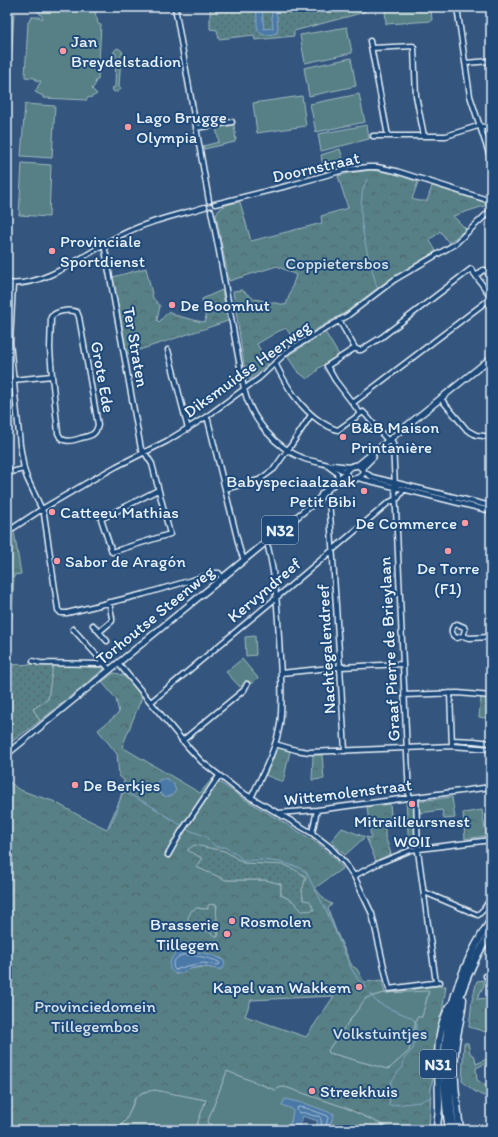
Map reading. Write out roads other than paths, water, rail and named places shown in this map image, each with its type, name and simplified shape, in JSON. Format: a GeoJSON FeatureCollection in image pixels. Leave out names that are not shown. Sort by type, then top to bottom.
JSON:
{"type":"FeatureCollection","features":[{"type":"Feature","properties":{"kind":"highway","name":"N31"},"geometry":{"type":"LineString","coordinates":[[449,1130],[444,1070],[446,1040],[453,1001],[467,961],[491,920]]}},
{"type":"Feature","properties":{"kind":"highway","name":"N31"},"geometry":{"type":"LineString","coordinates":[[454,1130],[449,1054],[454,1017],[463,990],[478,954],[491,932]]}},
{"type":"Feature","properties":{"kind":"highway","name":"N31"},"geometry":{"type":"LineString","coordinates":[[460,1130],[454,1070],[456,1038],[463,1001],[463,990]]}},
{"type":"Feature","properties":{"kind":"highway","name":"N31"},"geometry":{"type":"LineString","coordinates":[[438,1130],[438,1064],[440,1040],[444,1016],[453,1001]]}},
{"type":"Feature","properties":{"kind":"main road"},"geometry":{"type":"LineString","coordinates":[[350,467],[358,465],[391,440],[491,358]]}},
{"type":"Feature","properties":{"kind":"main road"},"geometry":{"type":"LineString","coordinates":[[346,475],[353,479],[362,475],[363,470],[369,460],[391,440]]}},
{"type":"Feature","properties":{"kind":"main road"},"geometry":{"type":"LineString","coordinates":[[358,465],[363,470]]}},
{"type":"Feature","properties":{"kind":"main road","name":"N32"},"geometry":{"type":"LineString","coordinates":[[346,475],[350,467]]}},
{"type":"Feature","properties":{"kind":"main road","name":"Torhoutse Steenweg"},"geometry":{"type":"LineString","coordinates":[[320,498],[322,494],[346,475]]}},
{"type":"Feature","properties":{"kind":"main road","name":"Torhoutse Steenweg"},"geometry":{"type":"LineString","coordinates":[[7,754],[324,496],[346,475]]}},
{"type":"Feature","properties":{"kind":"street"},"geometry":{"type":"LineString","coordinates":[[7,283],[22,283],[42,279],[124,233],[205,207],[206,203],[209,201],[175,7]]}},
{"type":"Feature","properties":{"kind":"street"},"geometry":{"type":"LineString","coordinates":[[457,7],[470,96],[491,160]]}},
{"type":"Feature","properties":{"kind":"street"},"geometry":{"type":"LineString","coordinates":[[370,41],[388,136]]}},
{"type":"Feature","properties":{"kind":"street"},"geometry":{"type":"LineString","coordinates":[[372,48],[413,46],[416,96],[424,136]]}},
{"type":"Feature","properties":{"kind":"street"},"geometry":{"type":"LineString","coordinates":[[465,63],[491,61]]}},
{"type":"Feature","properties":{"kind":"street"},"geometry":{"type":"LineString","coordinates":[[196,128],[232,122]]}},
{"type":"Feature","properties":{"kind":"street"},"geometry":{"type":"LineString","coordinates":[[373,136],[446,136],[478,126],[485,127],[491,125]]}},
{"type":"Feature","properties":{"kind":"street","name":"Doornstraat"},"geometry":{"type":"LineString","coordinates":[[215,204],[291,186],[344,170],[368,167],[396,171],[491,201]]}},
{"type":"Feature","properties":{"kind":"street"},"geometry":{"type":"LineString","coordinates":[[209,201],[215,204],[214,209],[211,211],[244,389],[249,405],[256,418],[269,435],[288,450],[304,459],[327,466],[334,470],[337,473],[338,481]]}},
{"type":"Feature","properties":{"kind":"street"},"geometry":{"type":"LineString","coordinates":[[205,207],[207,210],[211,211]]}},
{"type":"Feature","properties":{"kind":"street","name":"Diksmuidse Heerweg"},"geometry":{"type":"LineString","coordinates":[[7,532],[42,509],[108,471],[145,453],[188,429],[259,378],[289,350],[339,320],[387,284],[455,244],[491,210]]}},
{"type":"Feature","properties":{"kind":"street","name":"Ter Straten"},"geometry":{"type":"LineString","coordinates":[[104,244],[141,449],[152,464],[170,534],[112,552],[101,519],[158,490]]}},
{"type":"Feature","properties":{"kind":"street"},"geometry":{"type":"LineString","coordinates":[[339,320],[356,348],[361,350],[374,343],[471,269],[475,272],[476,276],[491,297],[352,403]]}},
{"type":"Feature","properties":{"kind":"street"},"geometry":{"type":"LineString","coordinates":[[476,276],[485,270],[491,276]]}},
{"type":"Feature","properties":{"kind":"street"},"geometry":{"type":"LineString","coordinates":[[13,284],[10,342],[20,445],[24,468],[31,488],[42,509],[58,609],[61,613],[66,613],[144,594],[216,573],[219,573],[222,578]]}},
{"type":"Feature","properties":{"kind":"street","name":"Grote Ede"},"geometry":{"type":"LineString","coordinates":[[74,311],[78,313],[79,316],[98,425],[97,430],[93,434],[70,441],[64,440],[60,437],[58,433],[52,376],[50,349],[51,318],[56,313],[74,311]]}},
{"type":"Feature","properties":{"kind":"street"},"geometry":{"type":"LineString","coordinates":[[356,348],[327,366],[335,380],[360,413]]}},
{"type":"Feature","properties":{"kind":"street"},"geometry":{"type":"LineString","coordinates":[[168,350],[188,429]]}},
{"type":"Feature","properties":{"kind":"street"},"geometry":{"type":"LineString","coordinates":[[275,363],[290,391],[300,404],[311,415],[334,429],[338,430],[360,413],[365,413],[391,440],[395,485]]}},
{"type":"Feature","properties":{"kind":"street"},"geometry":{"type":"LineString","coordinates":[[13,380],[52,376]]}},
{"type":"Feature","properties":{"kind":"street"},"geometry":{"type":"LineString","coordinates":[[441,399],[467,430],[476,435],[491,437]]}},
{"type":"Feature","properties":{"kind":"street"},"geometry":{"type":"LineString","coordinates":[[225,489],[258,481],[274,469],[311,415]]}},
{"type":"Feature","properties":{"kind":"street"},"geometry":{"type":"LineString","coordinates":[[206,417],[244,560]]}},
{"type":"Feature","properties":{"kind":"street"},"geometry":{"type":"LineString","coordinates":[[321,464],[350,467]]}},
{"type":"Feature","properties":{"kind":"street"},"geometry":{"type":"LineString","coordinates":[[327,466],[336,467],[346,475]]}},
{"type":"Feature","properties":{"kind":"street"},"geometry":{"type":"LineString","coordinates":[[7,473],[24,468]]}},
{"type":"Feature","properties":{"kind":"street"},"geometry":{"type":"LineString","coordinates":[[363,470],[369,476],[395,485],[404,490],[491,506]]}},
{"type":"Feature","properties":{"kind":"street"},"geometry":{"type":"LineString","coordinates":[[358,478],[446,497],[491,511]]}},
{"type":"Feature","properties":{"kind":"street","name":"Graaf Pierre de Brieylaan"},"geometry":{"type":"LineString","coordinates":[[395,485],[409,797]]}},
{"type":"Feature","properties":{"kind":"street","name":"Kervyndreef"},"geometry":{"type":"LineString","coordinates":[[151,702],[388,503],[396,500],[404,490]]}},
{"type":"Feature","properties":{"kind":"street","name":"Nachtegalendreef"},"geometry":{"type":"LineString","coordinates":[[329,498],[345,751]]}},
{"type":"Feature","properties":{"kind":"street"},"geometry":{"type":"LineString","coordinates":[[251,798],[275,744],[280,723],[282,692],[276,598],[274,572],[268,547]]}},
{"type":"Feature","properties":{"kind":"street"},"geometry":{"type":"LineString","coordinates":[[100,632],[112,621],[109,602]]}},
{"type":"Feature","properties":{"kind":"street"},"geometry":{"type":"LineString","coordinates":[[93,625],[107,641]]}},
{"type":"Feature","properties":{"kind":"street"},"geometry":{"type":"LineString","coordinates":[[73,629],[110,670]]}},
{"type":"Feature","properties":{"kind":"street"},"geometry":{"type":"LineString","coordinates":[[463,636],[469,638],[491,637]]}},
{"type":"Feature","properties":{"kind":"street","name":"Torhoutse Steenweg"},"geometry":{"type":"LineString","coordinates":[[34,661],[40,663],[103,663]]}},
{"type":"Feature","properties":{"kind":"street","name":"Wittemolenstraat"},"geometry":{"type":"LineString","coordinates":[[118,663],[196,757],[238,790],[278,814],[491,787]]}},
{"type":"Feature","properties":{"kind":"street"},"geometry":{"type":"LineString","coordinates":[[281,672],[403,664]]}},
{"type":"Feature","properties":{"kind":"street"},"geometry":{"type":"LineString","coordinates":[[182,740],[244,690],[247,684]]}},
{"type":"Feature","properties":{"kind":"street"},"geometry":{"type":"LineString","coordinates":[[450,693],[452,746]]}},
{"type":"Feature","properties":{"kind":"street"},"geometry":{"type":"LineString","coordinates":[[404,695],[464,693],[491,696]]}},
{"type":"Feature","properties":{"kind":"street"},"geometry":{"type":"LineString","coordinates":[[452,740],[491,743]]}},
{"type":"Feature","properties":{"kind":"street"},"geometry":{"type":"LineString","coordinates":[[275,744],[306,752],[452,746],[491,749]]}},
{"type":"Feature","properties":{"kind":"street"},"geometry":{"type":"LineString","coordinates":[[168,855],[219,776]]}},
{"type":"Feature","properties":{"kind":"street"},"geometry":{"type":"LineString","coordinates":[[278,814],[312,833],[335,852],[354,876],[372,914],[389,989],[438,983],[418,849],[416,797]]}},
{"type":"Feature","properties":{"kind":"street"},"geometry":{"type":"LineString","coordinates":[[312,833],[317,810]]}},
{"type":"Feature","properties":{"kind":"street"},"geometry":{"type":"LineString","coordinates":[[354,876],[411,850],[491,840]]}},
{"type":"Feature","properties":{"kind":"street"},"geometry":{"type":"LineString","coordinates":[[424,892],[478,915],[491,898]]}},
{"type":"Feature","properties":{"kind":"water"},"geometry":{"type":"Polygon","coordinates":[[[256,7],[276,7],[277,33],[263,35],[260,33],[257,24],[256,7]],[[271,8],[262,9],[264,29],[273,28],[271,8]]]}},
{"type":"Feature","properties":{"kind":"water"},"geometry":{"type":"Polygon","coordinates":[[[166,778],[173,783],[176,790],[169,796],[164,796],[161,794],[154,785],[159,780],[166,778]]]}},
{"type":"Feature","properties":{"kind":"water"},"geometry":{"type":"Polygon","coordinates":[[[180,951],[210,954],[224,961],[225,965],[222,969],[199,967],[178,974],[170,969],[170,963],[173,956],[180,951]]]}},
{"type":"Feature","properties":{"kind":"water"},"geometry":{"type":"Polygon","coordinates":[[[285,1099],[307,1104],[334,1114],[328,1130],[315,1130],[318,1121],[303,1116],[300,1126],[299,1125],[298,1127],[299,1130],[287,1130],[291,1122],[293,1111],[292,1109],[282,1105],[285,1099]]]}},
{"type":"Feature","properties":{"kind":"waterway"},"geometry":{"type":"LineString","coordinates":[[367,179],[362,194],[361,208],[363,231],[377,287]]}},
{"type":"Feature","properties":{"kind":"waterway"},"geometry":{"type":"LineString","coordinates":[[109,828],[117,811],[122,791],[148,804],[182,826]]}},
{"type":"Feature","properties":{"kind":"waterway"},"geometry":{"type":"LineString","coordinates":[[186,829],[205,836],[216,847],[225,847],[236,853],[241,860],[262,860]]}},
{"type":"Feature","properties":{"kind":"waterway"},"geometry":{"type":"LineString","coordinates":[[264,860],[286,863]]}},
{"type":"Feature","properties":{"kind":"waterway"},"geometry":{"type":"LineString","coordinates":[[287,864],[298,867],[306,872],[326,910],[351,968],[357,978],[367,989]]}},
{"type":"Feature","properties":{"kind":"waterway"},"geometry":{"type":"LineString","coordinates":[[371,994],[377,1002],[410,1017],[416,1024],[413,1049],[404,1059],[403,1067],[391,1082],[389,1106],[420,1102],[431,1097]]}},
{"type":"Feature","properties":{"kind":"place","name":"Jan Breydelstadion"},"geometry":{"type":"Point","coordinates":[63,51]}},
{"type":"Feature","properties":{"kind":"place","name":"Lago Brugge Olympia"},"geometry":{"type":"Point","coordinates":[128,127]}},
{"type":"Feature","properties":{"kind":"place","name":"Provinciale Sportdienst"},"geometry":{"type":"Point","coordinates":[52,251]}},
{"type":"Feature","properties":{"kind":"place","name":"De Boomhut"},"geometry":{"type":"Point","coordinates":[172,305]}},
{"type":"Feature","properties":{"kind":"place","name":"B&B Maison Printanière"},"geometry":{"type":"Point","coordinates":[343,437]}},
{"type":"Feature","properties":{"kind":"place","name":"Babyspeciaalzaak Petit Bibi"},"geometry":{"type":"Point","coordinates":[364,491]}},
{"type":"Feature","properties":{"kind":"place","name":"Catteeu Mathias"},"geometry":{"type":"Point","coordinates":[52,512]}},
{"type":"Feature","properties":{"kind":"place","name":"De Commerce"},"geometry":{"type":"Point","coordinates":[465,523]}},
{"type":"Feature","properties":{"kind":"place","name":"De Torre (F1)"},"geometry":{"type":"Point","coordinates":[448,551]}},
{"type":"Feature","properties":{"kind":"place","name":"Sabor de Aragón"},"geometry":{"type":"Point","coordinates":[57,561]}},
{"type":"Feature","properties":{"kind":"place","name":"De Berkjes"},"geometry":{"type":"Point","coordinates":[75,785]}},
{"type":"Feature","properties":{"kind":"place","name":"Mitrailleursnest WOII"},"geometry":{"type":"Point","coordinates":[412,804]}},
{"type":"Feature","properties":{"kind":"place","name":"Rosmolen"},"geometry":{"type":"Point","coordinates":[232,921]}},
{"type":"Feature","properties":{"kind":"place","name":"Brasserie Tillegem"},"geometry":{"type":"Point","coordinates":[227,934]}},
{"type":"Feature","properties":{"kind":"place","name":"Kapel van Wakkem"},"geometry":{"type":"Point","coordinates":[359,987]}},
{"type":"Feature","properties":{"kind":"place","name":"Streekhuis"},"geometry":{"type":"Point","coordinates":[312,1091]}},
{"type":"Feature","properties":{"kind":"park label","name":"Coppietersbos"},"geometry":{"type":"Point","coordinates":[337,263]}},
{"type":"Feature","properties":{"kind":"park label","name":"Provinciedomein Tillegembos"},"geometry":{"type":"Point","coordinates":[95,1016]}},
{"type":"Feature","properties":{"kind":"park label","name":"Volkstuintjes"},"geometry":{"type":"Point","coordinates":[380,1033]}}]}
